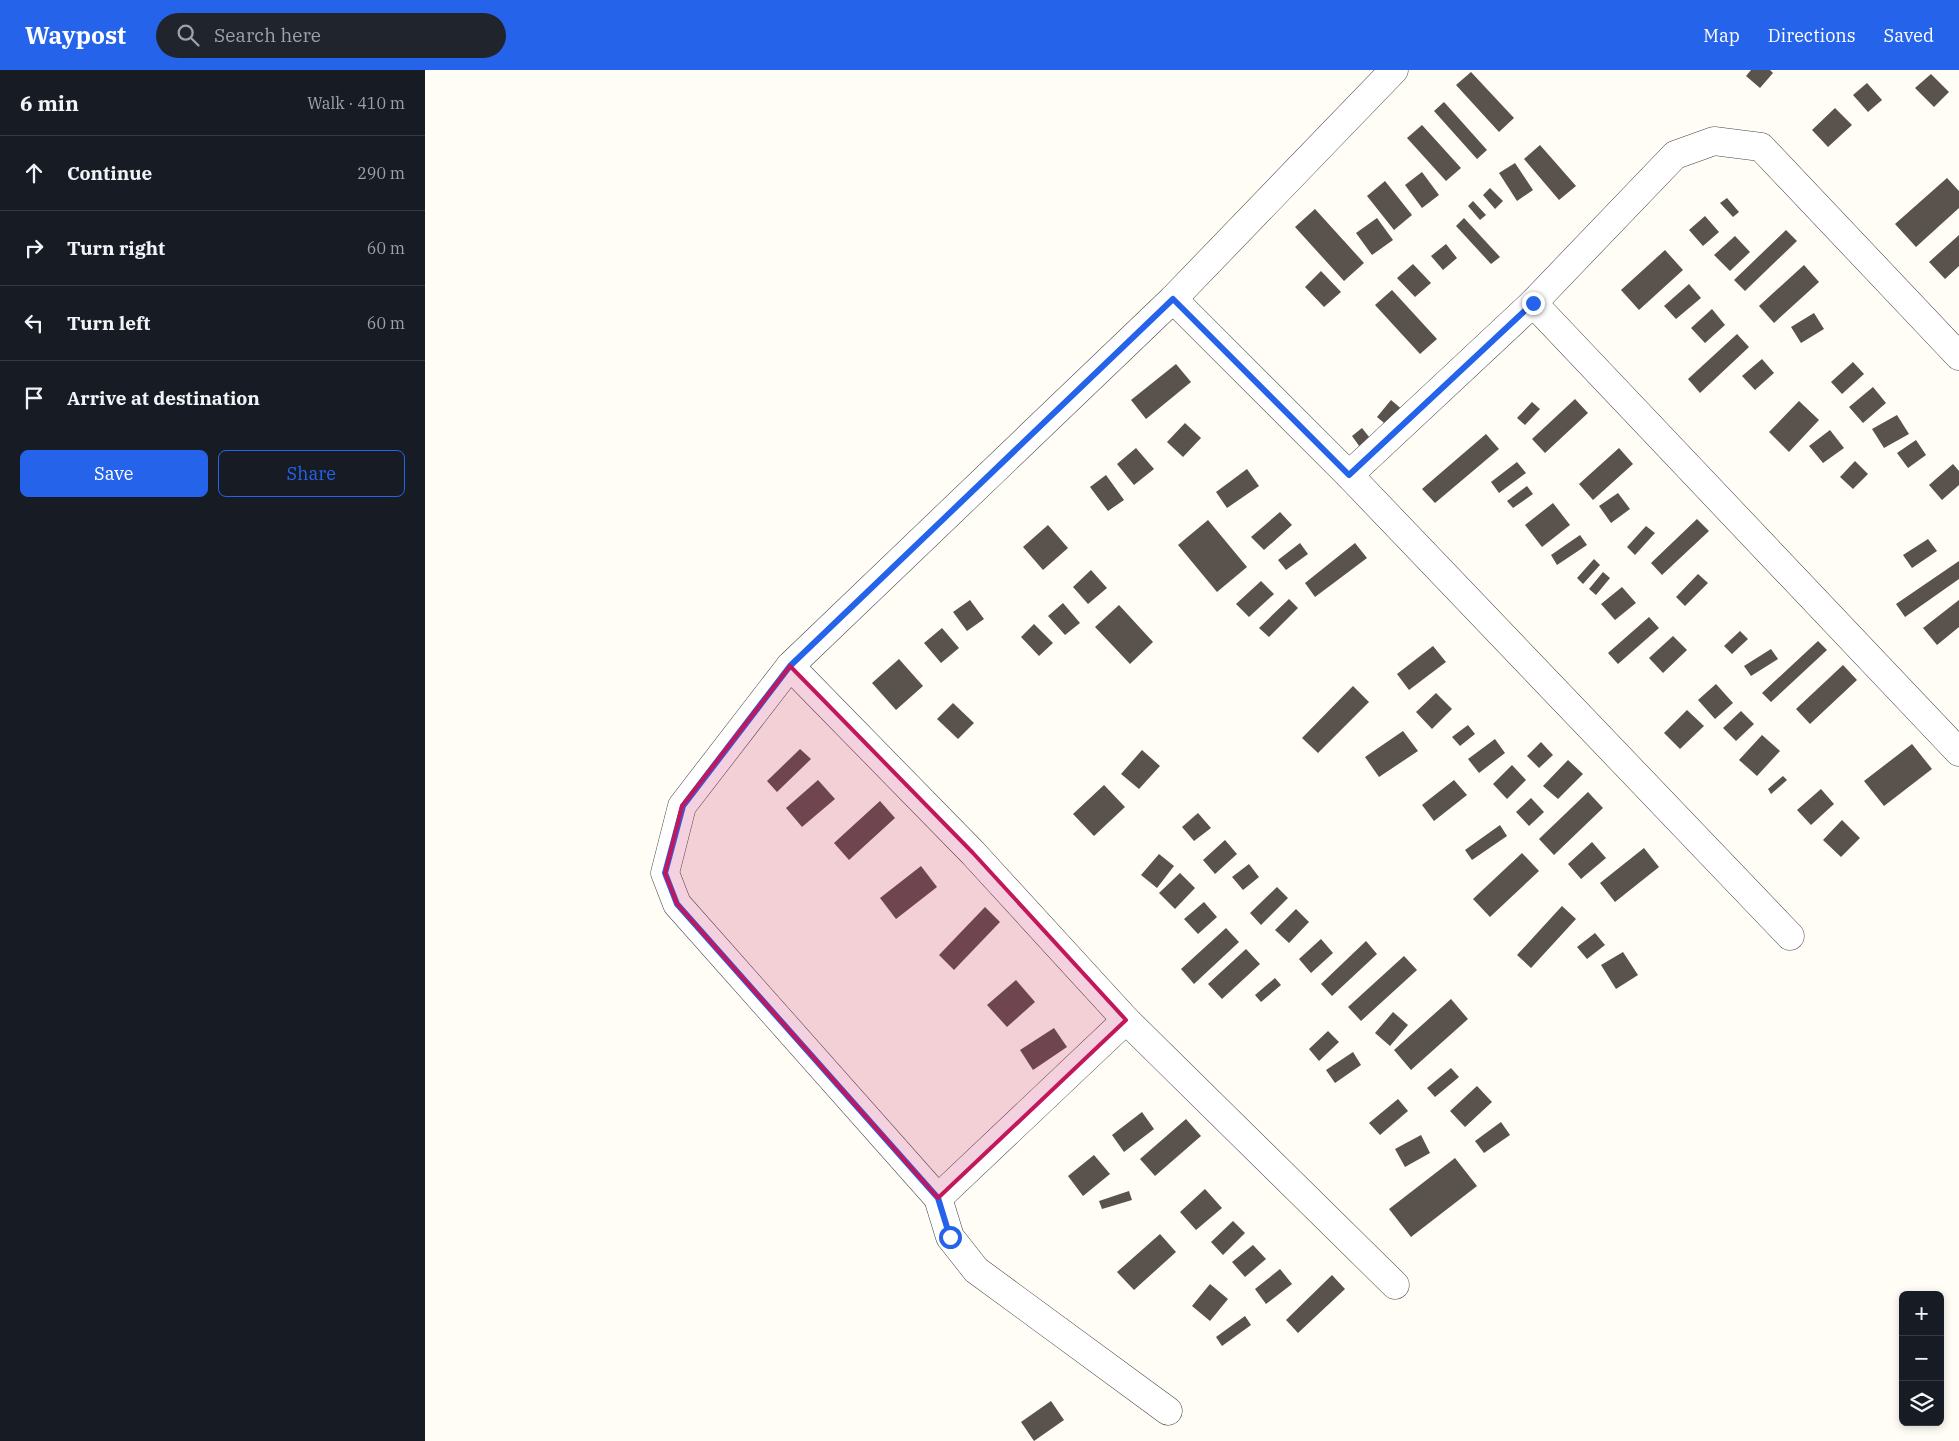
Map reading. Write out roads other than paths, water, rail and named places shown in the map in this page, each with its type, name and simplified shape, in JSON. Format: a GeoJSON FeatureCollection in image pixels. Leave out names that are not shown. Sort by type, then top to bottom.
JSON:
{"type":"FeatureCollection","features":[{"type":"Feature","properties":{"kind":"street"},"geometry":{"type":"LineString","coordinates":[[1167,1411],[976,1270],[950,1237],[938,1198],[677,904],[665,873],[683,806],[790,666],[1173,299],[1394,70]]}},
{"type":"Feature","properties":{"kind":"street"},"geometry":{"type":"LineString","coordinates":[[1349,475],[1533,303],[1675,155],[1714,141],[1761,147],[1959,356]]}},
{"type":"Feature","properties":{"kind":"street"},"geometry":{"type":"LineString","coordinates":[[1173,299],[1349,475],[1790,936]]}},
{"type":"Feature","properties":{"kind":"street"},"geometry":{"type":"LineString","coordinates":[[1533,303],[1959,752]]}},
{"type":"Feature","properties":{"kind":"street"},"geometry":{"type":"LineString","coordinates":[[790,666],[973,853],[1126,1020],[1395,1286]]}},
{"type":"Feature","properties":{"kind":"street"},"geometry":{"type":"LineString","coordinates":[[938,1198],[1126,1020]]}}]}
